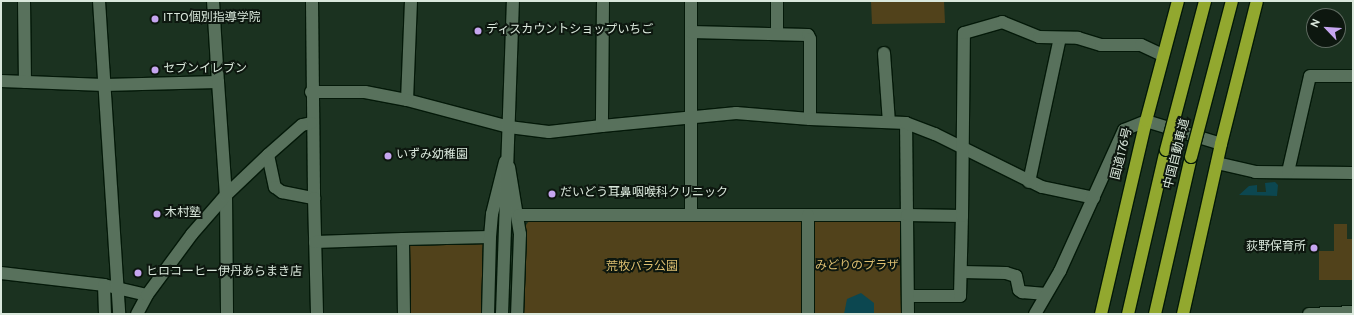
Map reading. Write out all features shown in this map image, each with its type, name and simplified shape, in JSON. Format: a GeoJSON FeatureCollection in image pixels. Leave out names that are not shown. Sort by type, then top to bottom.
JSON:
{"type":"FeatureCollection","features":[{"type":"Feature","properties":{"kind":"highway","name":"国道176号"},"geometry":{"type":"LineString","coordinates":[[1101,314],[1162,55],[1178,1]]}},
{"type":"Feature","properties":{"kind":"highway","name":"中国自動車道"},"geometry":{"type":"LineString","coordinates":[[1128,314],[1166,150],[1205,1]]}},
{"type":"Feature","properties":{"kind":"highway","name":"中国自動車道"},"geometry":{"type":"LineString","coordinates":[[1155,314],[1191,157],[1232,1]]}},
{"type":"Feature","properties":{"kind":"highway"},"geometry":{"type":"LineString","coordinates":[[1183,314],[1221,144],[1257,1]]}},
{"type":"Feature","properties":{"kind":"street"},"geometry":{"type":"LineString","coordinates":[[24,1],[25,82]]}},
{"type":"Feature","properties":{"kind":"street"},"geometry":{"type":"LineString","coordinates":[[99,1],[119,314]]}},
{"type":"Feature","properties":{"kind":"street"},"geometry":{"type":"LineString","coordinates":[[213,1],[226,195],[227,314]]}},
{"type":"Feature","properties":{"kind":"street"},"geometry":{"type":"LineString","coordinates":[[312,1],[311,123],[317,314]]}},
{"type":"Feature","properties":{"kind":"street"},"geometry":{"type":"LineString","coordinates":[[407,100],[411,1]]}},
{"type":"Feature","properties":{"kind":"street"},"geometry":{"type":"LineString","coordinates":[[502,314],[513,1]]}},
{"type":"Feature","properties":{"kind":"street"},"geometry":{"type":"LineString","coordinates":[[602,126],[603,1]]}},
{"type":"Feature","properties":{"kind":"street"},"geometry":{"type":"LineString","coordinates":[[691,1],[689,117],[691,215]]}},
{"type":"Feature","properties":{"kind":"street"},"geometry":{"type":"LineString","coordinates":[[777,1],[777,34]]}},
{"type":"Feature","properties":{"kind":"street"},"geometry":{"type":"LineString","coordinates":[[908,296],[960,296],[962,272],[964,33],[1002,22],[1038,37],[1078,38],[1101,45],[1141,45],[1162,55]]}},
{"type":"Feature","properties":{"kind":"street"},"geometry":{"type":"LineString","coordinates":[[691,32],[808,35],[810,39],[810,119]]}},
{"type":"Feature","properties":{"kind":"street"},"geometry":{"type":"LineString","coordinates":[[1029,182],[1060,38]]}},
{"type":"Feature","properties":{"kind":"street"},"geometry":{"type":"LineString","coordinates":[[884,53],[888,122]]}},
{"type":"Feature","properties":{"kind":"street"},"geometry":{"type":"LineString","coordinates":[[1288,172],[1310,76],[1353,76]]}},
{"type":"Feature","properties":{"kind":"street"},"geometry":{"type":"LineString","coordinates":[[1,82],[104,85],[218,82]]}},
{"type":"Feature","properties":{"kind":"street"},"geometry":{"type":"LineString","coordinates":[[311,92],[365,92],[407,100],[509,127],[549,132],[689,117],[736,114],[906,123],[962,148],[1029,182],[1056,191],[1094,198]]}},
{"type":"Feature","properties":{"kind":"street"},"geometry":{"type":"LineString","coordinates":[[1035,314],[1094,198],[1124,130],[1146,121],[1221,144]]}},
{"type":"Feature","properties":{"kind":"street"},"geometry":{"type":"LineString","coordinates":[[137,314],[147,295],[175,256],[226,195],[302,125],[311,123]]}},
{"type":"Feature","properties":{"kind":"street"},"geometry":{"type":"LineString","coordinates":[[906,123],[908,314]]}},
{"type":"Feature","properties":{"kind":"street"},"geometry":{"type":"LineString","coordinates":[[507,154],[519,215],[517,314]]}},
{"type":"Feature","properties":{"kind":"street"},"geometry":{"type":"LineString","coordinates":[[488,314],[492,214],[507,154]]}},
{"type":"Feature","properties":{"kind":"street"},"geometry":{"type":"LineString","coordinates":[[268,155],[275,187],[282,192],[314,198]]}},
{"type":"Feature","properties":{"kind":"street"},"geometry":{"type":"LineString","coordinates":[[1217,162],[1255,172],[1353,173]]}},
{"type":"Feature","properties":{"kind":"street"},"geometry":{"type":"LineString","coordinates":[[519,215],[962,216]]}},
{"type":"Feature","properties":{"kind":"street"},"geometry":{"type":"LineString","coordinates":[[808,215],[808,314]]}},
{"type":"Feature","properties":{"kind":"street"},"geometry":{"type":"LineString","coordinates":[[315,242],[490,237]]}},
{"type":"Feature","properties":{"kind":"street"},"geometry":{"type":"LineString","coordinates":[[403,240],[404,314]]}},
{"type":"Feature","properties":{"kind":"street"},"geometry":{"type":"LineString","coordinates":[[962,272],[1006,273],[1016,276],[1019,290],[1022,292],[1046,294]]}},
{"type":"Feature","properties":{"kind":"street"},"geometry":{"type":"LineString","coordinates":[[1,273],[104,285],[147,295]]}},
{"type":"Feature","properties":{"kind":"street"},"geometry":{"type":"LineString","coordinates":[[104,285],[105,314]]}},
{"type":"Feature","properties":{"kind":"street"},"geometry":{"type":"LineString","coordinates":[[1309,314],[1353,312]]}},
{"type":"Feature","properties":{"kind":"green space"},"geometry":{"type":"Polygon","coordinates":[[[871,1],[944,1],[945,23],[872,24],[871,1]]]}},
{"type":"Feature","properties":{"kind":"green space","name":"みどりのプラザ"},"geometry":{"type":"Polygon","coordinates":[[[814,220],[898,220],[903,225],[903,314],[811,314],[814,220]]]}},
{"type":"Feature","properties":{"kind":"green space","name":"荒牧バラ公園"},"geometry":{"type":"Polygon","coordinates":[[[529,221],[801,222],[804,227],[802,314],[522,314],[526,225],[529,221]]]}},
{"type":"Feature","properties":{"kind":"green space"},"geometry":{"type":"Polygon","coordinates":[[[1334,224],[1347,224],[1347,239],[1353,239],[1353,280],[1319,280],[1319,251],[1334,251],[1334,224]]]}},
{"type":"Feature","properties":{"kind":"green space"},"geometry":{"type":"Polygon","coordinates":[[[481,242],[486,246],[484,314],[409,314],[408,249],[410,245],[481,242]]]}},
{"type":"Feature","properties":{"kind":"water"},"geometry":{"type":"Polygon","coordinates":[[[1275,182],[1278,185],[1277,196],[1239,195],[1249,186],[1257,185],[1257,192],[1266,192],[1265,183],[1275,182]]]}},
{"type":"Feature","properties":{"kind":"water"},"geometry":{"type":"Polygon","coordinates":[[[861,293],[874,303],[874,314],[844,314],[847,299],[861,293]]]}},
{"type":"Feature","properties":{"kind":"place","name":"ITTO個別指導学院"},"geometry":{"type":"Point","coordinates":[155,19]}},
{"type":"Feature","properties":{"kind":"place","name":"ディスカウントショップいちご"},"geometry":{"type":"Point","coordinates":[478,31]}},
{"type":"Feature","properties":{"kind":"place","name":"セブンイレブン"},"geometry":{"type":"Point","coordinates":[155,70]}},
{"type":"Feature","properties":{"kind":"place","name":"いずみ幼稚園"},"geometry":{"type":"Point","coordinates":[388,156]}},
{"type":"Feature","properties":{"kind":"place","name":"だいどう耳鼻咽喉科クリニック"},"geometry":{"type":"Point","coordinates":[552,194]}},
{"type":"Feature","properties":{"kind":"place","name":"木村塾"},"geometry":{"type":"Point","coordinates":[157,214]}},
{"type":"Feature","properties":{"kind":"place","name":"荻野保育所"},"geometry":{"type":"Point","coordinates":[1314,248]}},
{"type":"Feature","properties":{"kind":"place","name":"ヒロコーヒー伊丹あらまき店"},"geometry":{"type":"Point","coordinates":[138,273]}}]}
